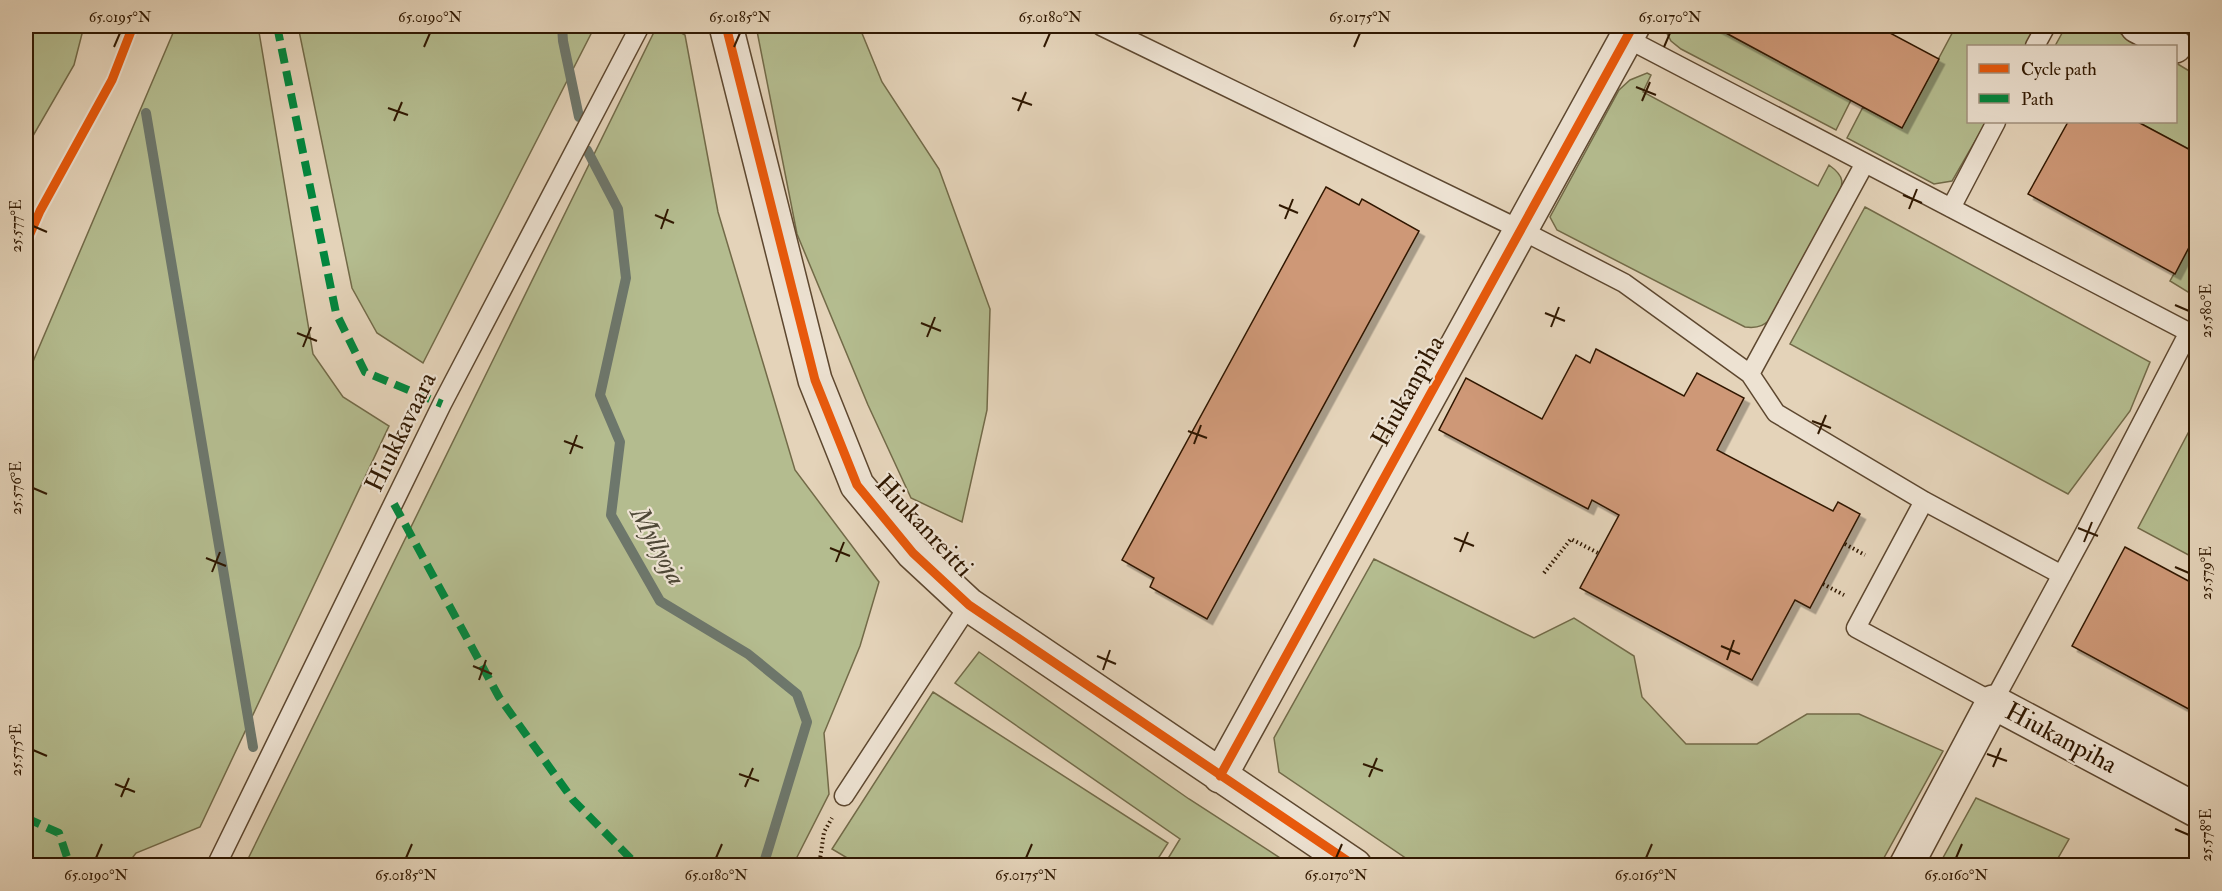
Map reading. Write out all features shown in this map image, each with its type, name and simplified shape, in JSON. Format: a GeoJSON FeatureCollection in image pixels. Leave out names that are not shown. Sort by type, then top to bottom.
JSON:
{"type":"FeatureCollection","features":[{"type":"Feature","properties":{"kind":"street","name":"Hiukanreitti"},"geometry":{"type":"LineString","coordinates":[[726,26],[815,380],[857,485],[913,554],[969,605],[1354,866]]}},
{"type":"Feature","properties":{"kind":"street"},"geometry":{"type":"LineString","coordinates":[[2137,26],[2171,45]]}},
{"type":"Feature","properties":{"kind":"street","name":"Hiukanpiha"},"geometry":{"type":"LineString","coordinates":[[1220,776],[1630,32]]}},
{"type":"Feature","properties":{"kind":"street"},"geometry":{"type":"LineString","coordinates":[[2177,48],[2196,59]]}},
{"type":"Feature","properties":{"kind":"street","name":"Hiukanpiha"},"geometry":{"type":"LineString","coordinates":[[1906,866],[1993,702],[2196,810]]}},
{"type":"Feature","properties":{"kind":"lane","name":"Hiukkavaara"},"geometry":{"type":"LineString","coordinates":[[216,866],[439,411],[640,26]]}},
{"type":"Feature","properties":{"kind":"lane"},"geometry":{"type":"LineString","coordinates":[[1101,26],[1521,230],[1624,283],[1750,374],[1776,413],[1924,501],[2062,575]]}},
{"type":"Feature","properties":{"kind":"lane"},"geometry":{"type":"LineString","coordinates":[[2036,45],[2046,26]]}},
{"type":"Feature","properties":{"kind":"lane"},"geometry":{"type":"LineString","coordinates":[[1630,32],[1865,163],[2193,334],[1993,702],[1856,628],[1924,501]]}},
{"type":"Feature","properties":{"kind":"lane"},"geometry":{"type":"LineString","coordinates":[[1951,208],[1995,123]]}},
{"type":"Feature","properties":{"kind":"lane"},"geometry":{"type":"LineString","coordinates":[[1750,374],[1865,163]]}},
{"type":"Feature","properties":{"kind":"lane"},"geometry":{"type":"LineString","coordinates":[[844,795],[969,605]]}},
{"type":"Feature","properties":{"kind":"path"},"geometry":{"type":"LineString","coordinates":[[1544,573],[1571,539],[1598,554]]}},
{"type":"Feature","properties":{"kind":"path"},"geometry":{"type":"LineString","coordinates":[[1845,544],[1859,552]]}},
{"type":"Feature","properties":{"kind":"path"},"geometry":{"type":"LineString","coordinates":[[1823,584],[1837,591]]}},
{"type":"Feature","properties":{"kind":"path"},"geometry":{"type":"LineString","coordinates":[[819,866],[824,832],[844,795]]}},
{"type":"Feature","properties":{"kind":"green space"},"geometry":{"type":"Polygon","coordinates":[[[26,26],[84,26],[74,65],[26,148],[26,26]]]}},
{"type":"Feature","properties":{"kind":"green space"},"geometry":{"type":"Polygon","coordinates":[[[176,26],[258,26],[313,354],[343,397],[389,426],[200,827],[136,853],[127,865],[26,865],[26,378],[176,26]]]}},
{"type":"Feature","properties":{"kind":"green space"},"geometry":{"type":"Polygon","coordinates":[[[298,26],[595,26],[423,363],[377,333],[352,288],[298,26]]]}},
{"type":"Feature","properties":{"kind":"green space"},"geometry":{"type":"Polygon","coordinates":[[[657,26],[669,26],[685,35],[718,212],[795,470],[879,582],[860,646],[824,733],[829,794],[794,863],[796,865],[245,865],[657,26]]]}},
{"type":"Feature","properties":{"kind":"green space"},"geometry":{"type":"Polygon","coordinates":[[[756,26],[859,26],[882,82],[939,169],[990,309],[987,410],[962,522],[911,498],[868,405],[797,234],[756,26]]]}},
{"type":"Feature","properties":{"kind":"green space"},"geometry":{"type":"Polygon","coordinates":[[[1663,26],[1713,26],[1851,100],[1836,130],[1681,49],[1671,41],[1663,26]]]}},
{"type":"Feature","properties":{"kind":"green space"},"geometry":{"type":"Polygon","coordinates":[[[1956,26],[2037,26],[2027,45],[1967,45],[1967,123],[1985,123],[1952,181],[1934,184],[1847,138],[1863,107],[1902,127],[1956,26]]]}},
{"type":"Feature","properties":{"kind":"green space"},"geometry":{"type":"Polygon","coordinates":[[[2066,26],[2106,26],[2143,45],[2056,45],[2066,26]]]}},
{"type":"Feature","properties":{"kind":"green space"},"geometry":{"type":"Polygon","coordinates":[[[2177,64],[2196,75],[2196,153],[2140,123],[2177,123],[2177,64]]]}},
{"type":"Feature","properties":{"kind":"green space"},"geometry":{"type":"Polygon","coordinates":[[[1647,73],[1651,75],[1643,92],[1818,186],[1829,165],[1841,178],[1842,186],[1836,202],[1775,314],[1762,325],[1745,327],[1557,230],[1550,217],[1619,90],[1630,80],[1647,73]]]}},
{"type":"Feature","properties":{"kind":"green space"},"geometry":{"type":"Polygon","coordinates":[[[1865,207],[2150,362],[2130,411],[2068,494],[1790,344],[1865,207]]]}},
{"type":"Feature","properties":{"kind":"green space"},"geometry":{"type":"Polygon","coordinates":[[[2196,234],[2196,297],[2170,281],[2196,234]]]}},
{"type":"Feature","properties":{"kind":"green space"},"geometry":{"type":"Polygon","coordinates":[[[2196,418],[2196,559],[2138,528],[2196,418]]]}},
{"type":"Feature","properties":{"kind":"green space"},"geometry":{"type":"Polygon","coordinates":[[[1374,559],[1534,638],[1574,618],[1634,656],[1642,697],[1686,744],[1757,744],[1807,714],[1859,714],[1943,751],[1880,865],[1416,865],[1279,772],[1274,738],[1374,559]]]}},
{"type":"Feature","properties":{"kind":"green space"},"geometry":{"type":"Polygon","coordinates":[[[979,652],[1189,799],[1291,865],[1164,865],[1180,839],[955,683],[979,652]]]}},
{"type":"Feature","properties":{"kind":"green space"},"geometry":{"type":"Polygon","coordinates":[[[933,692],[1168,843],[1154,865],[859,865],[832,849],[933,692]]]}},
{"type":"Feature","properties":{"kind":"green space"},"geometry":{"type":"Polygon","coordinates":[[[1976,798],[2069,839],[2054,865],[1939,865],[1976,798]]]}},
{"type":"Feature","properties":{"kind":"building"},"geometry":{"type":"Polygon","coordinates":[[[1713,26],[1877,26],[1939,59],[1902,128],[1713,26]]]}},
{"type":"Feature","properties":{"kind":"building"},"geometry":{"type":"Polygon","coordinates":[[[2067,123],[2140,123],[2196,153],[2196,234],[2175,274],[2028,194],[2067,123]]]}},
{"type":"Feature","properties":{"kind":"building"},"geometry":{"type":"Polygon","coordinates":[[[1326,187],[1359,205],[1362,199],[1419,231],[1207,619],[1150,587],[1154,578],[1122,560],[1326,187]]]}},
{"type":"Feature","properties":{"kind":"building"},"geometry":{"type":"Polygon","coordinates":[[[1596,349],[1684,396],[1697,373],[1744,398],[1717,450],[1833,511],[1838,502],[1860,514],[1810,608],[1795,600],[1752,680],[1580,588],[1619,515],[1592,500],[1588,509],[1439,430],[1466,378],[1542,419],[1576,355],[1590,363],[1596,349]]]}},
{"type":"Feature","properties":{"kind":"building"},"geometry":{"type":"Polygon","coordinates":[[[2125,547],[2196,585],[2196,713],[2072,646],[2125,547]]]}},
{"type":"Feature","properties":{"kind":"waterway","name":"Myllyoja"},"geometry":{"type":"LineString","coordinates":[[562,26],[579,117]]}},
{"type":"Feature","properties":{"kind":"waterway"},"geometry":{"type":"LineString","coordinates":[[146,113],[253,747]]}},
{"type":"Feature","properties":{"kind":"waterway","name":"Myllyoja"},"geometry":{"type":"LineString","coordinates":[[587,150],[618,209],[626,278],[600,395],[620,442],[611,515],[660,601],[748,654],[797,694],[807,722],[763,866]]}},
{"type":"Feature","properties":{"kind":"marked path"},"geometry":{"type":"LineString","coordinates":[[277,26],[336,313],[365,372],[442,404]]}},
{"type":"Feature","properties":{"kind":"marked path"},"geometry":{"type":"LineString","coordinates":[[394,504],[499,697],[573,800],[638,866]]}},
{"type":"Feature","properties":{"kind":"marked path"},"geometry":{"type":"LineString","coordinates":[[26,818],[59,833],[70,866]]}},
{"type":"Feature","properties":{"kind":"cycle path"},"geometry":{"type":"LineString","coordinates":[[26,243],[40,211],[112,80],[133,26]]}},
{"type":"Feature","properties":{"kind":"cycle path"},"geometry":{"type":"LineString","coordinates":[[726,26],[815,380],[857,485],[913,553],[969,605],[1355,866]]}},
{"type":"Feature","properties":{"kind":"cycle path"},"geometry":{"type":"LineString","coordinates":[[1220,776],[1633,26]]}}]}
